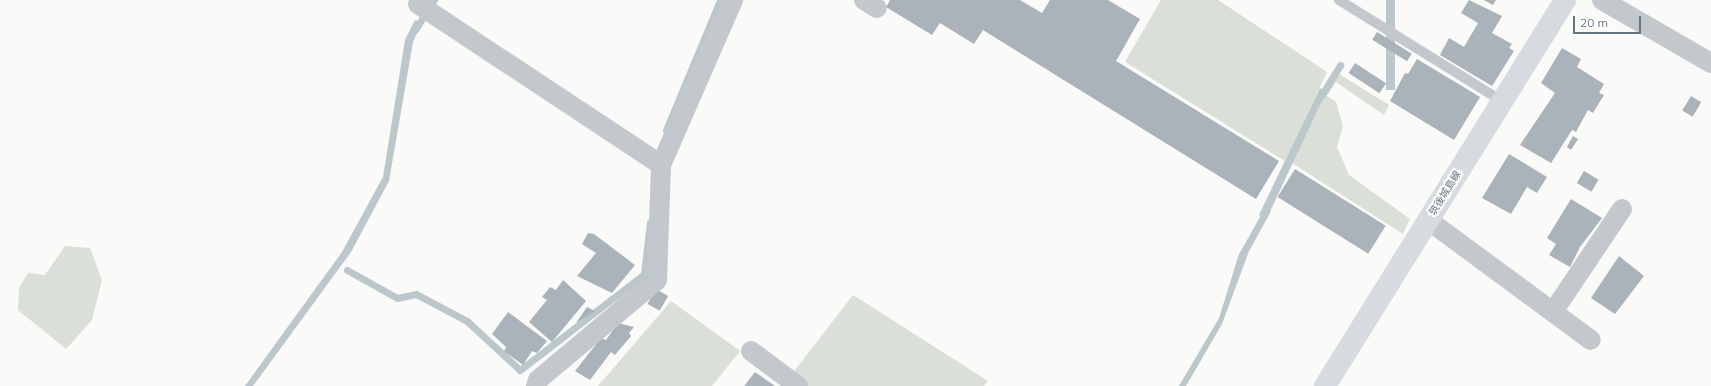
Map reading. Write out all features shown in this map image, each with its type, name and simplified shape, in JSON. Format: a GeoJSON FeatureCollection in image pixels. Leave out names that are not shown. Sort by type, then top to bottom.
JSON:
{"type":"FeatureCollection","features":[{"type":"Feature","properties":{"kind":"main road","name":"筑後城島線"},"geometry":{"type":"LineString","coordinates":[[1325,386],[1565,0]]}},
{"type":"Feature","properties":{"kind":"street"},"geometry":{"type":"LineString","coordinates":[[536,386],[538,380],[657,280],[661,165],[733,0]]}},
{"type":"Feature","properties":{"kind":"street"},"geometry":{"type":"LineString","coordinates":[[1602,0],[1711,63]]}},
{"type":"Feature","properties":{"kind":"street"},"geometry":{"type":"LineString","coordinates":[[418,4],[661,165]]}},
{"type":"Feature","properties":{"kind":"street"},"geometry":{"type":"LineString","coordinates":[[1553,312],[1622,209]]}},
{"type":"Feature","properties":{"kind":"street"},"geometry":{"type":"LineString","coordinates":[[1428,220],[1590,340]]}},
{"type":"Feature","properties":{"kind":"street"},"geometry":{"type":"LineString","coordinates":[[751,351],[798,386]]}},
{"type":"Feature","properties":{"kind":"lane"},"geometry":{"type":"LineString","coordinates":[[1339,0],[1502,101]]}},
{"type":"Feature","properties":{"kind":"shaded area"},"geometry":{"type":"Polygon","coordinates":[[[1161,0],[1218,0],[1327,72],[1285,161],[1125,62],[1161,0]]]}},
{"type":"Feature","properties":{"kind":"shaded area"},"geometry":{"type":"Polygon","coordinates":[[[1386,0],[1395,0],[1395,90],[1386,90],[1386,0]]]}},
{"type":"Feature","properties":{"kind":"shaded area"},"geometry":{"type":"Polygon","coordinates":[[[415,20],[422,22],[413,42],[389,181],[351,252],[253,386],[245,386],[342,252],[383,177],[405,40],[415,20]]]}},
{"type":"Feature","properties":{"kind":"shaded area"},"geometry":{"type":"Polygon","coordinates":[[[1339,74],[1389,105],[1384,115],[1336,82],[1327,96],[1336,102],[1343,126],[1337,147],[1349,175],[1410,219],[1403,234],[1292,163],[1322,100],[1339,74]]]}},
{"type":"Feature","properties":{"kind":"shaded area"},"geometry":{"type":"Polygon","coordinates":[[[1320,88],[1326,92],[1266,220],[1259,215],[1320,88]]]}},
{"type":"Feature","properties":{"kind":"shaded area"},"geometry":{"type":"Polygon","coordinates":[[[1248,239],[1252,243],[1222,324],[1186,386],[1179,386],[1219,318],[1239,254],[1248,239]]]}},
{"type":"Feature","properties":{"kind":"shaded area"},"geometry":{"type":"Polygon","coordinates":[[[65,246],[90,248],[102,280],[92,320],[66,349],[18,310],[19,288],[28,273],[45,275],[65,246]]]}},
{"type":"Feature","properties":{"kind":"shaded area"},"geometry":{"type":"Polygon","coordinates":[[[853,295],[988,381],[984,386],[809,386],[792,374],[853,295]]]}},
{"type":"Feature","properties":{"kind":"shaded area"},"geometry":{"type":"Polygon","coordinates":[[[671,301],[740,351],[712,386],[598,386],[671,301]]]}},
{"type":"Feature","properties":{"kind":"building"},"geometry":{"type":"Polygon","coordinates":[[[890,0],[1020,0],[1042,13],[1050,0],[1108,0],[1140,19],[1116,61],[1279,161],[1256,199],[983,30],[974,44],[940,23],[932,35],[886,7],[890,0]]]}},
{"type":"Feature","properties":{"kind":"building"},"geometry":{"type":"Polygon","coordinates":[[[1469,0],[1502,16],[1492,33],[1512,44],[1509,48],[1514,51],[1492,86],[1440,55],[1449,38],[1464,47],[1478,23],[1461,13],[1469,0]]]}},
{"type":"Feature","properties":{"kind":"building"},"geometry":{"type":"Polygon","coordinates":[[[1484,0],[1496,0],[1493,5],[1484,0]]]}},
{"type":"Feature","properties":{"kind":"building"},"geometry":{"type":"Polygon","coordinates":[[[1377,32],[1412,54],[1407,61],[1372,40],[1377,32]]]}},
{"type":"Feature","properties":{"kind":"building"},"geometry":{"type":"Polygon","coordinates":[[[1562,48],[1581,59],[1577,67],[1604,84],[1599,93],[1604,95],[1593,113],[1588,110],[1576,132],[1572,130],[1551,163],[1520,145],[1555,93],[1541,83],[1562,48]]]}},
{"type":"Feature","properties":{"kind":"building"},"geometry":{"type":"Polygon","coordinates":[[[1417,59],[1480,97],[1454,140],[1390,101],[1405,73],[1408,74],[1417,59]]]}},
{"type":"Feature","properties":{"kind":"building"},"geometry":{"type":"Polygon","coordinates":[[[1355,63],[1386,83],[1379,93],[1348,73],[1355,63]]]}},
{"type":"Feature","properties":{"kind":"building"},"geometry":{"type":"Polygon","coordinates":[[[1691,96],[1701,102],[1693,117],[1682,111],[1691,96]]]}},
{"type":"Feature","properties":{"kind":"building"},"geometry":{"type":"Polygon","coordinates":[[[1573,136],[1578,139],[1571,150],[1567,147],[1573,136]]]}},
{"type":"Feature","properties":{"kind":"building"},"geometry":{"type":"Polygon","coordinates":[[[1509,154],[1547,177],[1537,193],[1527,187],[1511,214],[1482,198],[1509,154]]]}},
{"type":"Feature","properties":{"kind":"building"},"geometry":{"type":"Polygon","coordinates":[[[1295,169],[1386,226],[1368,254],[1278,197],[1295,169]]]}},
{"type":"Feature","properties":{"kind":"building"},"geometry":{"type":"Polygon","coordinates":[[[1584,171],[1599,180],[1591,192],[1577,183],[1584,171]]]}},
{"type":"Feature","properties":{"kind":"building"},"geometry":{"type":"Polygon","coordinates":[[[1571,199],[1602,218],[1580,247],[1570,267],[1549,255],[1556,244],[1547,238],[1571,199]]]}},
{"type":"Feature","properties":{"kind":"building"},"geometry":{"type":"Polygon","coordinates":[[[588,233],[594,234],[635,265],[612,293],[577,276],[596,253],[582,244],[588,233]]]}},
{"type":"Feature","properties":{"kind":"building"},"geometry":{"type":"Polygon","coordinates":[[[1619,256],[1644,276],[1615,314],[1591,298],[1619,256]]]}},
{"type":"Feature","properties":{"kind":"building"},"geometry":{"type":"Polygon","coordinates":[[[563,280],[586,301],[552,342],[529,322],[547,300],[542,297],[550,287],[556,290],[563,280]]]}},
{"type":"Feature","properties":{"kind":"building"},"geometry":{"type":"Polygon","coordinates":[[[656,289],[668,296],[660,311],[648,304],[656,289]]]}},
{"type":"Feature","properties":{"kind":"building"},"geometry":{"type":"Polygon","coordinates":[[[587,307],[595,311],[576,323],[587,307]]]}},
{"type":"Feature","properties":{"kind":"building"},"geometry":{"type":"Polygon","coordinates":[[[508,312],[547,341],[537,353],[532,351],[523,365],[504,351],[506,347],[492,334],[508,312]]]}},
{"type":"Feature","properties":{"kind":"building"},"geometry":{"type":"Polygon","coordinates":[[[618,323],[634,327],[629,333],[631,336],[615,355],[611,352],[590,380],[575,371],[601,338],[606,340],[618,323]]]}},
{"type":"Feature","properties":{"kind":"building"},"geometry":{"type":"Polygon","coordinates":[[[755,372],[775,386],[744,386],[755,372]]]}},
{"type":"Feature","properties":{"kind":"waterway"},"geometry":{"type":"LineString","coordinates":[[415,30],[434,0]]}},
{"type":"Feature","properties":{"kind":"waterway"},"geometry":{"type":"LineString","coordinates":[[666,130],[720,0]]}},
{"type":"Feature","properties":{"kind":"waterway"},"geometry":{"type":"LineString","coordinates":[[1319,99],[1340,65]]}},
{"type":"Feature","properties":{"kind":"waterway"},"geometry":{"type":"LineString","coordinates":[[1246,248],[1267,210]]}},
{"type":"Feature","properties":{"kind":"waterway"},"geometry":{"type":"LineString","coordinates":[[347,270],[397,298],[416,294],[467,321],[520,370],[644,274],[650,222]]}}]}
